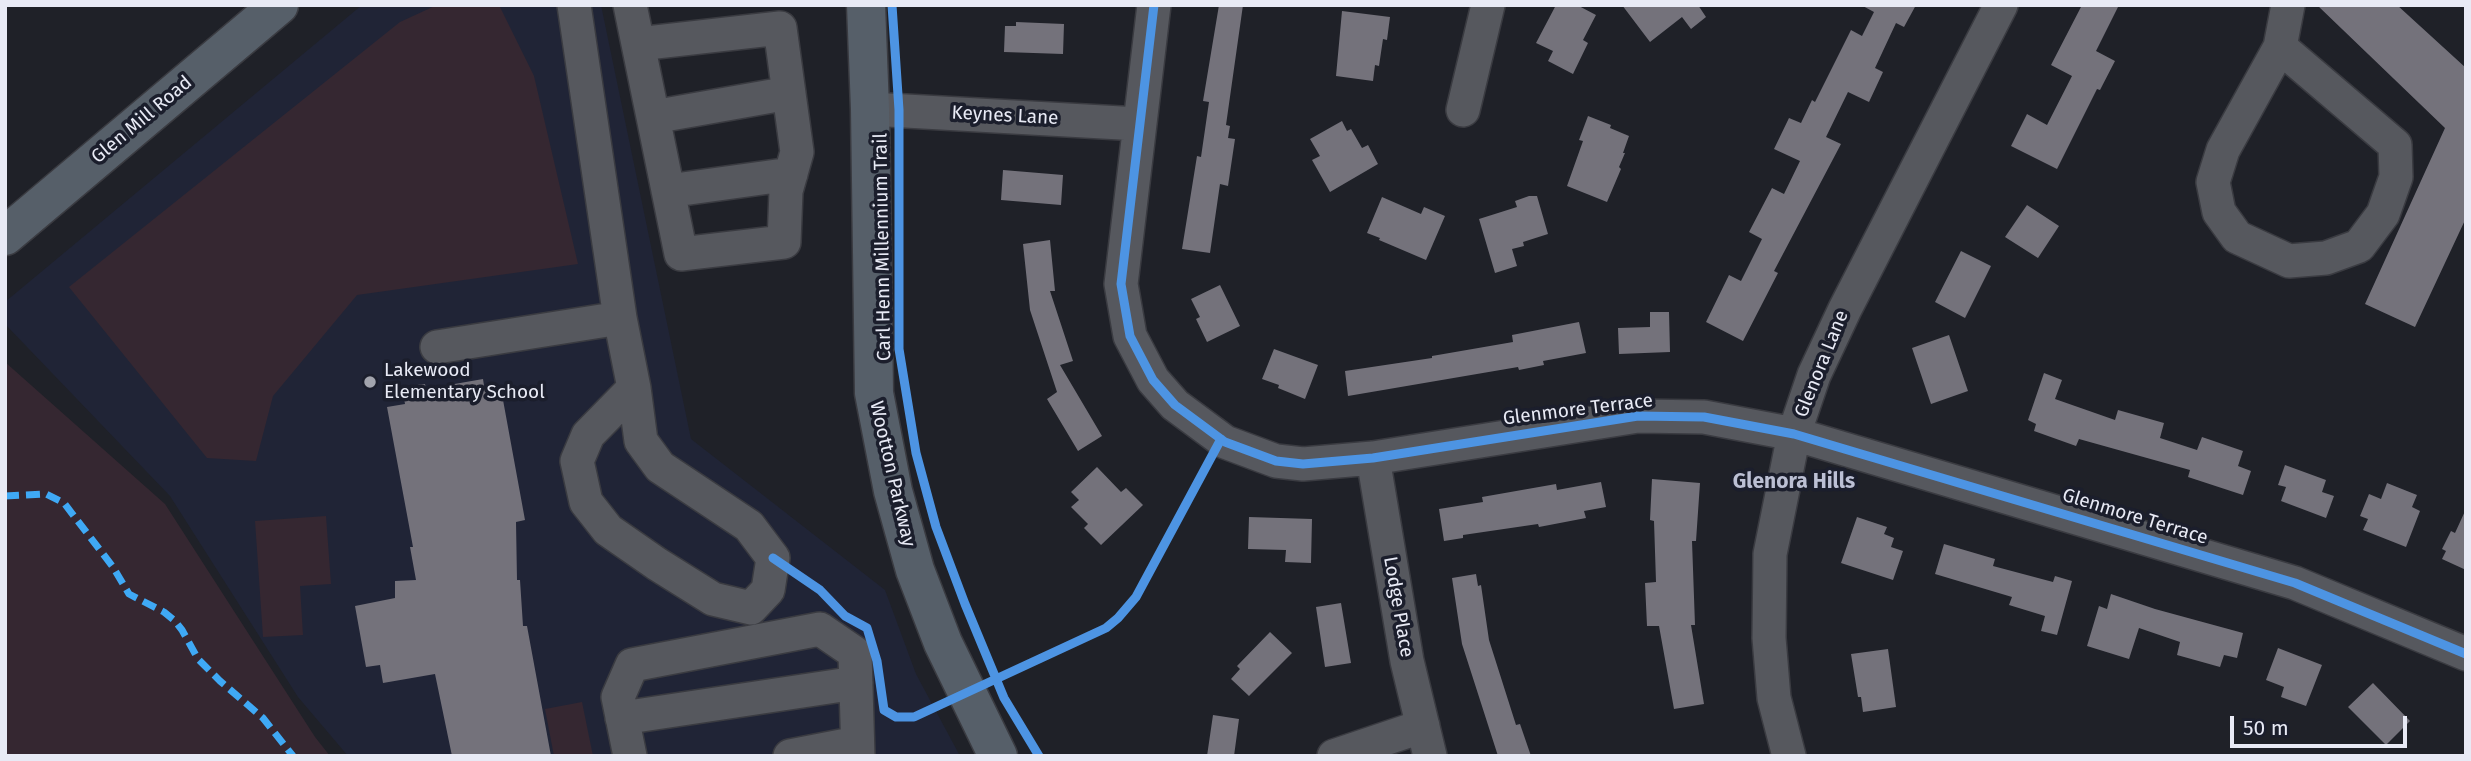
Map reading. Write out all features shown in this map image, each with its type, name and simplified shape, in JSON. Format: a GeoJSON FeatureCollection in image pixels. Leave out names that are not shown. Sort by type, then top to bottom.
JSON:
{"type":"FeatureCollection","features":[{"type":"Feature","properties":{"kind":"main road","name":"Glen Mill Road"},"geometry":{"type":"LineString","coordinates":[[5,236],[279,5]]}},
{"type":"Feature","properties":{"kind":"main road","name":"Wootton Parkway"},"geometry":{"type":"LineString","coordinates":[[866,5],[874,393],[890,478],[915,570],[943,643],[998,756]]}},
{"type":"Feature","properties":{"kind":"street"},"geometry":{"type":"LineString","coordinates":[[574,5],[620,318],[634,388],[642,441],[660,467],[749,526],[774,558],[768,590],[751,608],[713,599],[657,564],[608,530],[586,502],[577,461],[588,435],[634,388]]}},
{"type":"Feature","properties":{"kind":"street"},"geometry":{"type":"LineString","coordinates":[[630,5],[681,254],[784,242],[786,191],[797,152],[780,29],[638,44]]}},
{"type":"Feature","properties":{"kind":"street","name":"Glenmore Terrace"},"geometry":{"type":"LineString","coordinates":[[1154,5],[1121,284],[1130,336],[1153,380],[1175,405],[1225,442],[1276,461],[1303,464],[1373,458],[1638,416],[1704,417],[1794,434],[2295,583],[2466,654]]}},
{"type":"Feature","properties":{"kind":"street"},"geometry":{"type":"LineString","coordinates":[[1463,110],[1488,5]]}},
{"type":"Feature","properties":{"kind":"street","name":"Glenora Lane"},"geometry":{"type":"LineString","coordinates":[[1789,756],[1774,698],[1769,638],[1770,554],[1794,434],[1814,375],[1845,309],[2001,5]]}},
{"type":"Feature","properties":{"kind":"street"},"geometry":{"type":"LineString","coordinates":[[2280,47],[2395,145],[2396,177],[2383,214],[2358,246],[2326,258],[2288,261],[2237,237],[2219,212],[2213,182],[2223,150],[2280,47],[2288,5]]}},
{"type":"Feature","properties":{"kind":"street"},"geometry":{"type":"LineString","coordinates":[[653,117],[789,93]]}},
{"type":"Feature","properties":{"kind":"street","name":"Keynes Lane"},"geometry":{"type":"LineString","coordinates":[[870,109],[1139,124]]}},
{"type":"Feature","properties":{"kind":"street"},"geometry":{"type":"LineString","coordinates":[[668,191],[790,174]]}},
{"type":"Feature","properties":{"kind":"street"},"geometry":{"type":"LineString","coordinates":[[437,347],[620,318]]}},
{"type":"Feature","properties":{"kind":"street","name":"Lodge Place"},"geometry":{"type":"LineString","coordinates":[[1373,458],[1407,661],[1427,741]]}},
{"type":"Feature","properties":{"kind":"street"},"geometry":{"type":"LineString","coordinates":[[630,756],[618,697],[632,665],[820,629],[855,653],[858,749],[790,756]]}},
{"type":"Feature","properties":{"kind":"street"},"geometry":{"type":"LineString","coordinates":[[622,718],[856,683]]}},
{"type":"Feature","properties":{"kind":"street"},"geometry":{"type":"LineString","coordinates":[[1334,756],[1427,741]]}},
{"type":"Feature","properties":{"kind":"shaded area","name":"Lakewood Elementary School"},"geometry":{"type":"Polygon","coordinates":[[[362,5],[601,5],[691,439],[885,590],[916,674],[960,756],[348,756],[298,697],[170,496],[5,324],[5,302],[362,5]]]}},
{"type":"Feature","properties":{"kind":"shaded area"},"geometry":{"type":"Polygon","coordinates":[[[437,5],[499,5],[534,76],[578,264],[357,295],[273,396],[256,461],[207,458],[69,287],[400,22],[437,5]]]}},
{"type":"Feature","properties":{"kind":"shaded area"},"geometry":{"type":"Polygon","coordinates":[[[5,362],[165,504],[315,737],[330,756],[5,756],[5,362]]]}},
{"type":"Feature","properties":{"kind":"shaded area"},"geometry":{"type":"Polygon","coordinates":[[[326,516],[331,584],[300,586],[303,635],[263,637],[255,521],[326,516]]]}},
{"type":"Feature","properties":{"kind":"shaded area"},"geometry":{"type":"Polygon","coordinates":[[[582,702],[593,756],[554,756],[545,709],[582,702]]]}},
{"type":"Feature","properties":{"kind":"building"},"geometry":{"type":"Polygon","coordinates":[[[1219,5],[1243,5],[1226,125],[1230,126],[1228,138],[1235,139],[1228,186],[1220,184],[1210,253],[1182,249],[1197,156],[1201,157],[1209,102],[1203,101],[1219,5]]]}},
{"type":"Feature","properties":{"kind":"building"},"geometry":{"type":"Polygon","coordinates":[[[1556,5],[1577,5],[1596,15],[1583,40],[1588,43],[1573,74],[1548,61],[1553,51],[1536,43],[1556,5]]]}},
{"type":"Feature","properties":{"kind":"building"},"geometry":{"type":"Polygon","coordinates":[[[1622,5],[1698,5],[1706,17],[1691,29],[1682,17],[1650,42],[1622,5]]]}},
{"type":"Feature","properties":{"kind":"building"},"geometry":{"type":"Polygon","coordinates":[[[1861,5],[1916,5],[1904,27],[1896,23],[1875,68],[1883,72],[1869,102],[1848,92],[1826,137],[1841,144],[1774,271],[1778,273],[1743,341],[1706,322],[1729,275],[1741,281],[1762,239],[1749,232],[1772,188],[1784,194],[1800,161],[1774,149],[1789,118],[1801,123],[1812,100],[1815,102],[1851,30],[1862,36],[1874,12],[1861,5]]]}},
{"type":"Feature","properties":{"kind":"building"},"geometry":{"type":"Polygon","coordinates":[[[2082,5],[2119,5],[2096,51],[2115,61],[2100,90],[2097,89],[2057,169],[2011,146],[2027,114],[2047,125],[2072,76],[2051,65],[2082,5]]]}},
{"type":"Feature","properties":{"kind":"building"},"geometry":{"type":"Polygon","coordinates":[[[2317,5],[2397,5],[2466,68],[2466,218],[2415,327],[2365,304],[2445,128],[2317,5]]]}},
{"type":"Feature","properties":{"kind":"building"},"geometry":{"type":"Polygon","coordinates":[[[1342,11],[1390,17],[1387,40],[1383,39],[1379,66],[1375,65],[1373,81],[1336,76],[1342,11]]]}},
{"type":"Feature","properties":{"kind":"building"},"geometry":{"type":"Polygon","coordinates":[[[1016,22],[1064,24],[1063,54],[1004,52],[1005,26],[1016,26],[1016,22]]]}},
{"type":"Feature","properties":{"kind":"building"},"geometry":{"type":"Polygon","coordinates":[[[1588,116],[1629,136],[1619,167],[1621,169],[1607,202],[1567,186],[1583,141],[1579,140],[1588,116]]]}},
{"type":"Feature","properties":{"kind":"building"},"geometry":{"type":"Polygon","coordinates":[[[1342,121],[1347,131],[1351,129],[1362,148],[1368,145],[1378,164],[1330,192],[1312,160],[1320,156],[1310,139],[1342,121]]]}},
{"type":"Feature","properties":{"kind":"building"},"geometry":{"type":"Polygon","coordinates":[[[1003,170],[1063,175],[1061,205],[1001,200],[1003,170]]]}},
{"type":"Feature","properties":{"kind":"building"},"geometry":{"type":"Polygon","coordinates":[[[1537,196],[1548,234],[1523,242],[1524,246],[1512,249],[1517,266],[1495,273],[1479,219],[1517,207],[1515,201],[1537,196]]]}},
{"type":"Feature","properties":{"kind":"building"},"geometry":{"type":"Polygon","coordinates":[[[1382,197],[1421,214],[1424,207],[1445,216],[1426,260],[1367,233],[1382,197]]]}},
{"type":"Feature","properties":{"kind":"building"},"geometry":{"type":"Polygon","coordinates":[[[2027,205],[2059,226],[2038,258],[2005,237],[2027,205]]]}},
{"type":"Feature","properties":{"kind":"building"},"geometry":{"type":"Polygon","coordinates":[[[1050,240],[1055,291],[1050,291],[1073,361],[1060,365],[1102,436],[1078,451],[1047,399],[1057,392],[1030,310],[1023,244],[1050,240]]]}},
{"type":"Feature","properties":{"kind":"building"},"geometry":{"type":"Polygon","coordinates":[[[1961,251],[1991,266],[1965,318],[1935,302],[1961,251]]]}},
{"type":"Feature","properties":{"kind":"building"},"geometry":{"type":"Polygon","coordinates":[[[1220,285],[1240,326],[1207,342],[1196,319],[1200,317],[1191,299],[1220,285]]]}},
{"type":"Feature","properties":{"kind":"building"},"geometry":{"type":"Polygon","coordinates":[[[1650,312],[1669,312],[1670,352],[1619,354],[1618,328],[1650,327],[1650,312]]]}},
{"type":"Feature","properties":{"kind":"building"},"geometry":{"type":"Polygon","coordinates":[[[1579,322],[1586,353],[1543,361],[1544,365],[1519,370],[1518,367],[1348,396],[1345,371],[1513,342],[1512,335],[1579,322]]]}},
{"type":"Feature","properties":{"kind":"building"},"geometry":{"type":"Polygon","coordinates":[[[1949,335],[1968,391],[1931,404],[1912,348],[1949,335]]]}},
{"type":"Feature","properties":{"kind":"building"},"geometry":{"type":"Polygon","coordinates":[[[1274,349],[1318,365],[1305,399],[1262,379],[1274,349]]]}},
{"type":"Feature","properties":{"kind":"building"},"geometry":{"type":"Polygon","coordinates":[[[2044,373],[2062,380],[2055,399],[2115,420],[2118,410],[2164,423],[2160,438],[2197,450],[2202,437],[2243,451],[2238,466],[2251,471],[2243,495],[2188,477],[2190,470],[2079,439],[2076,446],[2034,431],[2036,424],[2028,420],[2044,373]]]}},
{"type":"Feature","properties":{"kind":"building"},"geometry":{"type":"Polygon","coordinates":[[[483,379],[485,392],[501,389],[525,520],[516,522],[517,580],[520,580],[523,626],[527,626],[551,756],[452,756],[435,674],[383,683],[380,665],[366,667],[355,606],[395,598],[395,581],[416,580],[410,547],[413,547],[387,407],[405,404],[402,387],[425,384],[426,389],[483,379]]]}},
{"type":"Feature","properties":{"kind":"building"},"geometry":{"type":"Polygon","coordinates":[[[2285,465],[2326,480],[2322,492],[2334,496],[2326,518],[2281,501],[2286,487],[2278,485],[2285,465]]]}},
{"type":"Feature","properties":{"kind":"building"},"geometry":{"type":"Polygon","coordinates":[[[1097,467],[1121,492],[1126,488],[1143,505],[1101,545],[1084,528],[1088,524],[1071,507],[1079,500],[1071,492],[1097,467]]]}},
{"type":"Feature","properties":{"kind":"building"},"geometry":{"type":"Polygon","coordinates":[[[1652,479],[1700,483],[1696,541],[1692,541],[1695,625],[1691,625],[1704,704],[1674,709],[1659,626],[1647,626],[1645,583],[1656,582],[1654,521],[1650,520],[1652,479]]]}},
{"type":"Feature","properties":{"kind":"building"},"geometry":{"type":"Polygon","coordinates":[[[1601,482],[1606,507],[1584,511],[1586,518],[1539,527],[1538,524],[1463,535],[1463,538],[1444,541],[1439,509],[1483,502],[1482,497],[1556,484],[1557,490],[1601,482]]]}},
{"type":"Feature","properties":{"kind":"building"},"geometry":{"type":"Polygon","coordinates":[[[2387,483],[2417,495],[2412,507],[2420,511],[2406,547],[2363,530],[2368,519],[2360,516],[2369,494],[2381,499],[2387,483]]]}},
{"type":"Feature","properties":{"kind":"building"},"geometry":{"type":"Polygon","coordinates":[[[2466,509],[2466,570],[2442,559],[2446,551],[2442,549],[2451,531],[2455,533],[2466,509]]]}},
{"type":"Feature","properties":{"kind":"building"},"geometry":{"type":"Polygon","coordinates":[[[1249,517],[1312,519],[1311,563],[1285,562],[1286,550],[1248,549],[1249,517]]]}},
{"type":"Feature","properties":{"kind":"building"},"geometry":{"type":"Polygon","coordinates":[[[1857,517],[1887,527],[1884,534],[1894,538],[1891,547],[1903,551],[1893,580],[1841,563],[1857,517]]]}},
{"type":"Feature","properties":{"kind":"building"},"geometry":{"type":"Polygon","coordinates":[[[1944,544],[1995,559],[1993,566],[2053,582],[2055,576],[2072,581],[2057,635],[2041,631],[2045,616],[2009,605],[2012,597],[1935,574],[1944,544]]]}},
{"type":"Feature","properties":{"kind":"building"},"geometry":{"type":"Polygon","coordinates":[[[1476,574],[1478,586],[1481,585],[1489,640],[1516,725],[1520,724],[1531,756],[1498,756],[1462,644],[1452,578],[1476,574]]]}},
{"type":"Feature","properties":{"kind":"building"},"geometry":{"type":"Polygon","coordinates":[[[2111,594],[2243,633],[2237,658],[2224,655],[2220,667],[2177,655],[2180,642],[2139,628],[2129,659],[2087,646],[2099,606],[2107,609],[2111,594]]]}},
{"type":"Feature","properties":{"kind":"building"},"geometry":{"type":"Polygon","coordinates":[[[1341,603],[1351,663],[1325,667],[1316,607],[1341,603]]]}},
{"type":"Feature","properties":{"kind":"building"},"geometry":{"type":"Polygon","coordinates":[[[1270,632],[1292,653],[1249,696],[1231,679],[1240,669],[1237,666],[1270,632]]]}},
{"type":"Feature","properties":{"kind":"building"},"geometry":{"type":"Polygon","coordinates":[[[2278,648],[2322,665],[2306,706],[2281,697],[2284,687],[2266,680],[2278,648]]]}},
{"type":"Feature","properties":{"kind":"building"},"geometry":{"type":"Polygon","coordinates":[[[1888,649],[1896,707],[1863,712],[1851,654],[1888,649]]]}},
{"type":"Feature","properties":{"kind":"building"},"geometry":{"type":"Polygon","coordinates":[[[2373,683],[2410,721],[2386,745],[2348,707],[2373,683]]]}},
{"type":"Feature","properties":{"kind":"building"},"geometry":{"type":"Polygon","coordinates":[[[1213,715],[1239,719],[1234,756],[1207,756],[1213,715]]]}},
{"type":"Feature","properties":{"kind":"marked path"},"geometry":{"type":"LineString","coordinates":[[5,496],[46,494],[64,503],[113,567],[129,594],[164,612],[175,621],[198,659],[263,718],[293,756]]}},
{"type":"Feature","properties":{"kind":"cycle path","name":"Carl Henn Millennium Trail"},"geometry":{"type":"LineString","coordinates":[[892,5],[899,110],[899,349],[916,453],[936,527],[965,604],[1004,698],[1039,756]]}},
{"type":"Feature","properties":{"kind":"cycle path"},"geometry":{"type":"LineString","coordinates":[[1154,5],[1121,284],[1130,336],[1153,380],[1175,405],[1225,442],[1276,461],[1303,464],[1373,458],[1638,416],[1704,417],[1794,434],[2295,583],[2466,654]]}},
{"type":"Feature","properties":{"kind":"cycle path"},"geometry":{"type":"LineString","coordinates":[[773,558],[820,590],[845,616],[867,628],[877,661],[884,710],[896,717],[914,717],[1106,628],[1118,618],[1136,597],[1221,439]]}},
{"type":"Feature","properties":{"kind":"place","name":"Lakewood Elementary School"},"geometry":{"type":"Point","coordinates":[370,382]}},
{"type":"Feature","properties":{"kind":"district","name":"Glenora Hills"},"geometry":{"type":"Point","coordinates":[1794,482]}}]}
